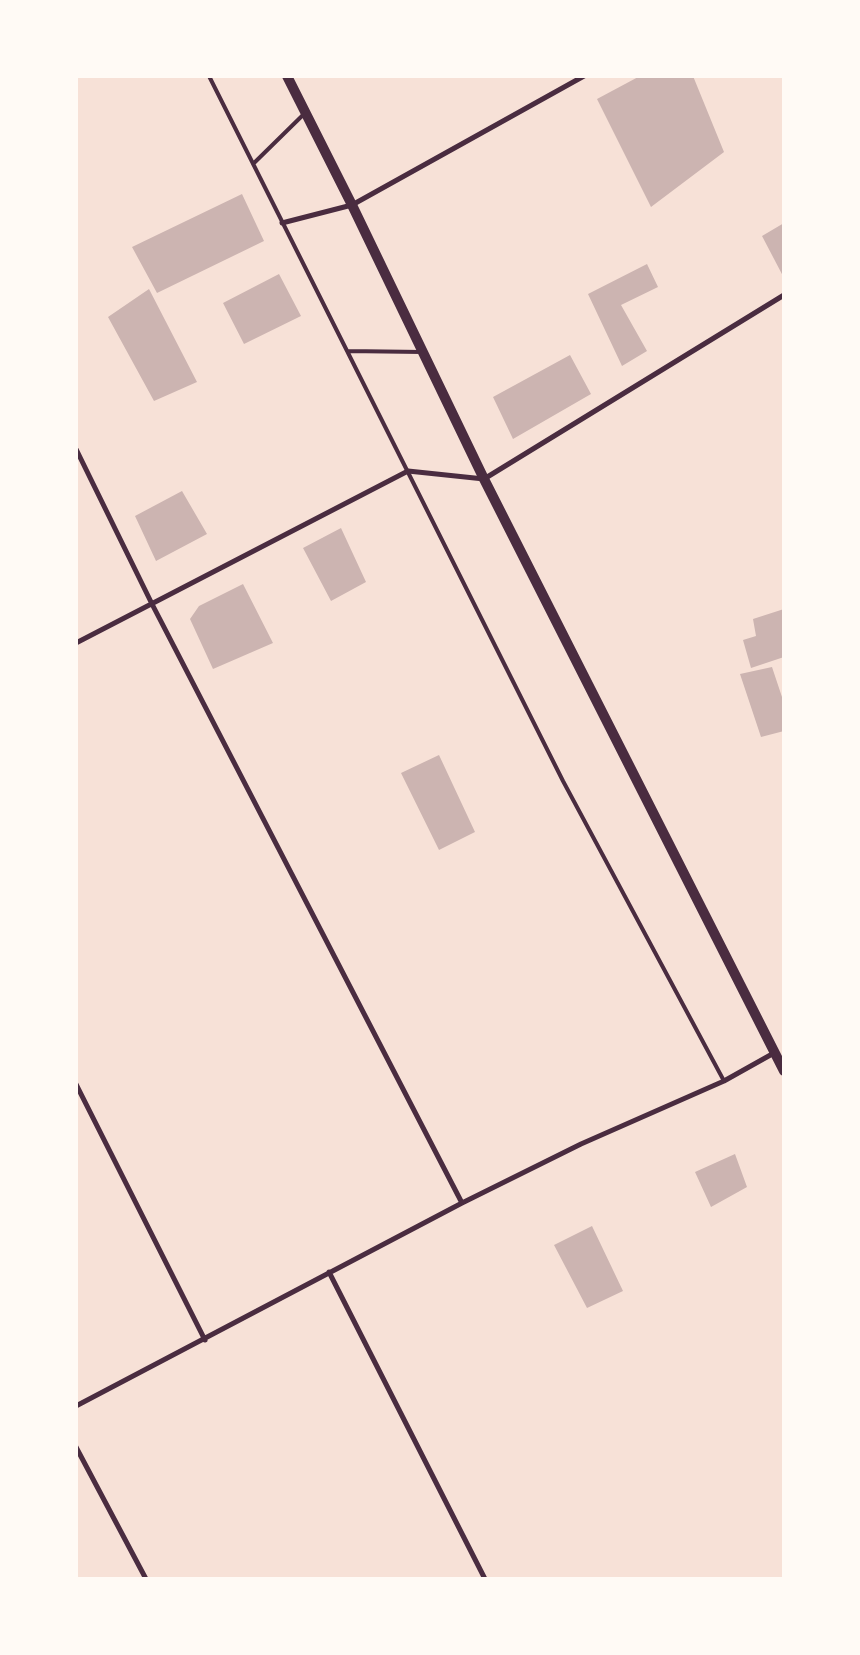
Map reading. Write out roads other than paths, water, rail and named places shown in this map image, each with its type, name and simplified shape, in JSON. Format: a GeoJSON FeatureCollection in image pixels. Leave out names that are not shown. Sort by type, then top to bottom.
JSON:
{"type":"FeatureCollection","features":[{"type":"Feature","properties":{"kind":"main road"},"geometry":{"type":"LineString","coordinates":[[287,76],[352,205],[484,479],[784,1071]]}},
{"type":"Feature","properties":{"kind":"street"},"geometry":{"type":"LineString","coordinates":[[282,223],[352,205],[584,76]]}},
{"type":"Feature","properties":{"kind":"street"},"geometry":{"type":"LineString","coordinates":[[76,642],[408,471],[484,479],[784,295]]}},
{"type":"Feature","properties":{"kind":"street"},"geometry":{"type":"LineString","coordinates":[[76,450],[152,604],[462,1203]]}},
{"type":"Feature","properties":{"kind":"street"},"geometry":{"type":"LineString","coordinates":[[76,1406],[205,1340],[329,1272],[462,1203],[581,1144],[724,1081],[774,1053]]}},
{"type":"Feature","properties":{"kind":"street"},"geometry":{"type":"LineString","coordinates":[[76,1084],[205,1340]]}},
{"type":"Feature","properties":{"kind":"street"},"geometry":{"type":"LineString","coordinates":[[329,1272],[485,1579]]}},
{"type":"Feature","properties":{"kind":"street"},"geometry":{"type":"LineString","coordinates":[[76,1446],[146,1579]]}},
{"type":"Feature","properties":{"kind":"lane"},"geometry":{"type":"LineString","coordinates":[[209,76],[563,781],[724,1081]]}},
{"type":"Feature","properties":{"kind":"lane"},"geometry":{"type":"LineString","coordinates":[[253,164],[305,112]]}},
{"type":"Feature","properties":{"kind":"lane"},"geometry":{"type":"LineString","coordinates":[[347,351],[423,352]]}}]}
